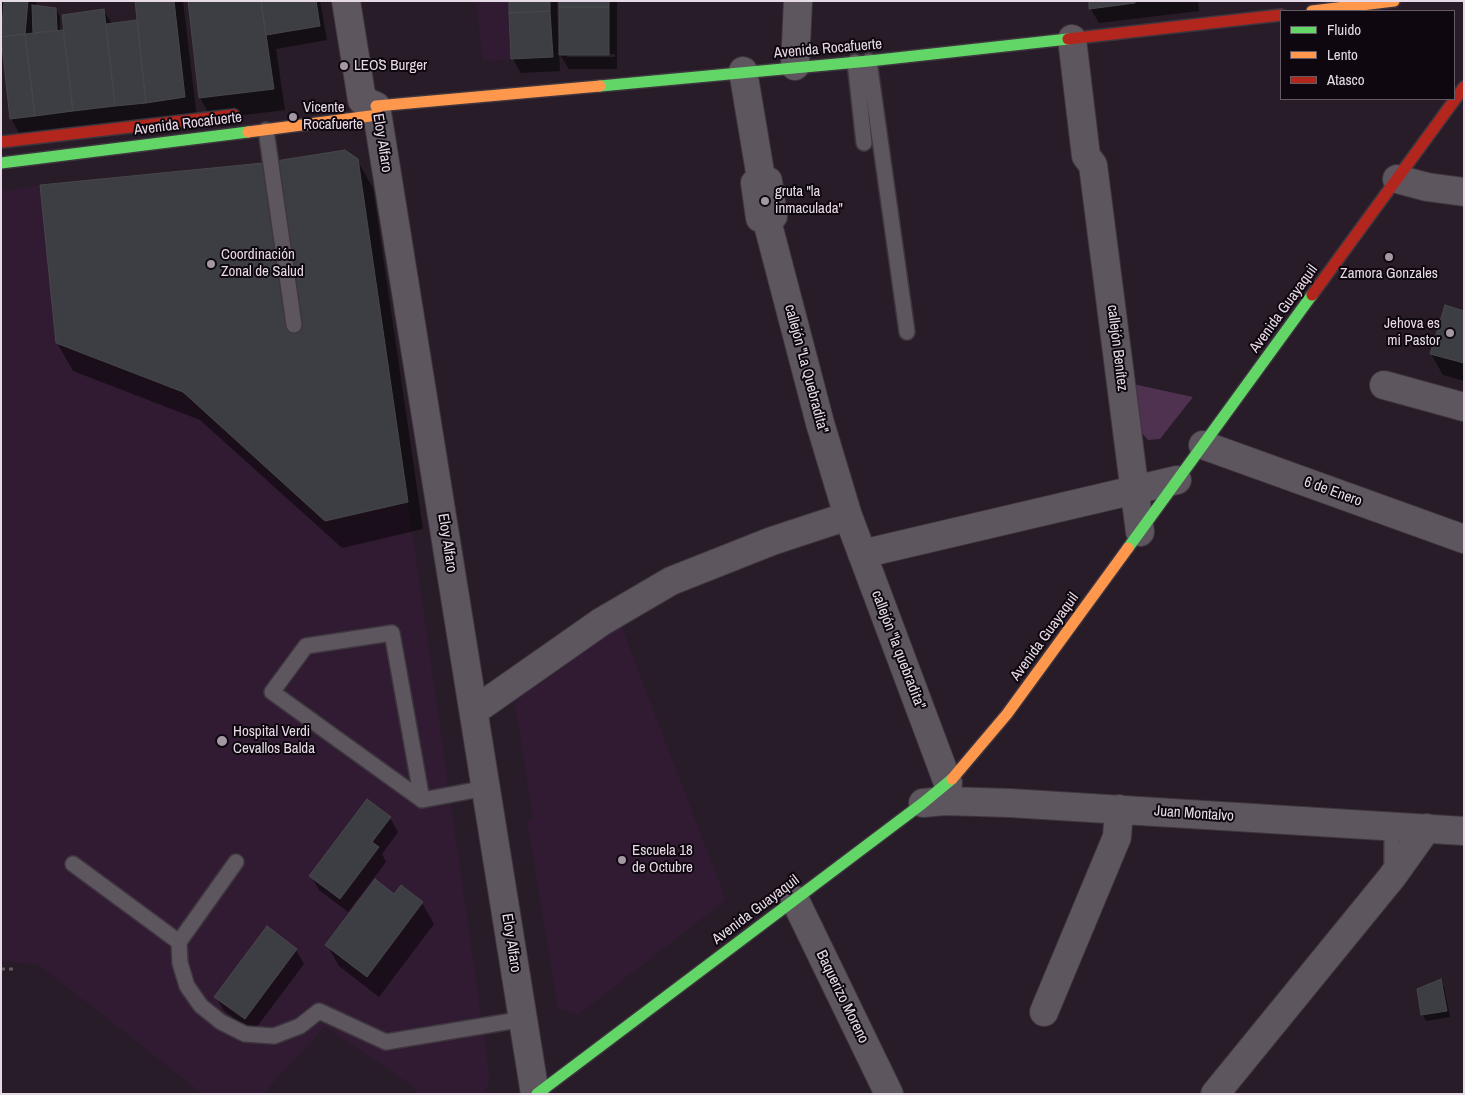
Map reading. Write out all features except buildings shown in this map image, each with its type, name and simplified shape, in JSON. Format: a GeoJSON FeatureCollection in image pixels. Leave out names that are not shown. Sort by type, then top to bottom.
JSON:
{"type":"FeatureCollection","features":[{"type":"Feature","properties":{"kind":"street","name":"Eloy Alfaro"},"geometry":{"type":"LineString","coordinates":[[346,1],[367,105],[474,711],[536,1094]]}},
{"type":"Feature","properties":{"kind":"street"},"geometry":{"type":"LineString","coordinates":[[795,66],[798,1]]}},
{"type":"Feature","properties":{"kind":"street"},"geometry":{"type":"LineString","coordinates":[[1320,10],[1384,2]]}},
{"type":"Feature","properties":{"kind":"street","name":"Avenida Rocafuerte"},"geometry":{"type":"LineString","coordinates":[[1,163],[266,130],[367,105],[862,61],[1078,39],[1280,15]]}},
{"type":"Feature","properties":{"kind":"street","name":"callejón Benítez"},"geometry":{"type":"LineString","coordinates":[[1078,39],[1098,154],[1093,165],[1140,532]]}},
{"type":"Feature","properties":{"kind":"street","name":"callejón \"La Quebradita\""},"geometry":{"type":"LineString","coordinates":[[743,71],[761,178],[768,181],[773,216],[766,222],[820,422],[848,516]]}},
{"type":"Feature","properties":{"kind":"street","name":"Avenida Guayaquil"},"geometry":{"type":"LineString","coordinates":[[1455,99],[1464,87]]}},
{"type":"Feature","properties":{"kind":"street","name":"Avenida Guayaquil"},"geometry":{"type":"LineString","coordinates":[[536,1094],[948,783],[1002,720],[1455,100]]}},
{"type":"Feature","properties":{"kind":"street","name":"Avenida Rocafuerte"},"geometry":{"type":"LineString","coordinates":[[1,142],[245,113]]}},
{"type":"Feature","properties":{"kind":"street"},"geometry":{"type":"LineString","coordinates":[[1397,180],[1427,187],[1464,192]]}},
{"type":"Feature","properties":{"kind":"street"},"geometry":{"type":"LineString","coordinates":[[1384,385],[1464,407]]}},
{"type":"Feature","properties":{"kind":"street","name":"6 de Enero"},"geometry":{"type":"LineString","coordinates":[[1203,445],[1464,539]]}},
{"type":"Feature","properties":{"kind":"street"},"geometry":{"type":"LineString","coordinates":[[862,554],[1178,480]]}},
{"type":"Feature","properties":{"kind":"street"},"geometry":{"type":"LineString","coordinates":[[474,711],[600,622],[672,581],[772,541],[848,516]]}},
{"type":"Feature","properties":{"kind":"street","name":"callejón \"la quebradita\""},"geometry":{"type":"LineString","coordinates":[[848,516],[948,783]]}},
{"type":"Feature","properties":{"kind":"street","name":"Juan Montalvo"},"geometry":{"type":"LineString","coordinates":[[923,803],[946,801],[1010,803],[1464,831]]}},
{"type":"Feature","properties":{"kind":"street"},"geometry":{"type":"LineString","coordinates":[[1044,1012],[1117,837],[1118,809]]}},
{"type":"Feature","properties":{"kind":"street"},"geometry":{"type":"LineString","coordinates":[[1215,1094],[1392,877],[1427,828]]}},
{"type":"Feature","properties":{"kind":"street","name":"Baquerizo Moreno"},"geometry":{"type":"LineString","coordinates":[[795,900],[889,1094]]}},
{"type":"Feature","properties":{"kind":"lane"},"geometry":{"type":"LineString","coordinates":[[862,61],[864,143]]}},
{"type":"Feature","properties":{"kind":"lane"},"geometry":{"type":"LineString","coordinates":[[862,61],[907,332]]}},
{"type":"Feature","properties":{"kind":"lane"},"geometry":{"type":"LineString","coordinates":[[266,130],[294,325]]}},
{"type":"Feature","properties":{"kind":"lane"},"geometry":{"type":"LineString","coordinates":[[422,800],[392,633],[306,646],[272,692],[422,800],[486,788]]}},
{"type":"Feature","properties":{"kind":"lane"},"geometry":{"type":"LineString","coordinates":[[1392,826],[1392,877]]}},
{"type":"Feature","properties":{"kind":"lane"},"geometry":{"type":"LineString","coordinates":[[236,862],[179,942],[180,963],[187,986],[201,1006],[221,1022],[245,1034],[274,1036],[300,1026],[319,1011],[386,1042],[524,1019]]}},
{"type":"Feature","properties":{"kind":"lane"},"geometry":{"type":"LineString","coordinates":[[73,864],[179,942]]}},
{"type":"Feature","properties":{"kind":"path"},"geometry":{"type":"LineString","coordinates":[[1,969],[15,969]]}},
{"type":"Feature","properties":{"kind":"shaded area"},"geometry":{"type":"Polygon","coordinates":[[[476,1],[509,1],[511,59],[483,62],[476,1]]]}},
{"type":"Feature","properties":{"kind":"shaded area","name":"Hospital Verdi Cevallos Balda"},"geometry":{"type":"Polygon","coordinates":[[[40,185],[56,343],[183,392],[325,521],[408,502],[489,1071],[490,1081],[484,1094],[417,1094],[413,1086],[325,1027],[263,1094],[203,1094],[39,965],[1,961],[1,191],[40,185]]]}},
{"type":"Feature","properties":{"kind":"shaded area"},"geometry":{"type":"Polygon","coordinates":[[[1133,384],[1193,397],[1160,439],[1148,440],[1140,431],[1133,384]]]}},
{"type":"Feature","properties":{"kind":"shaded area","name":"Escuela 18 de Octubre"},"geometry":{"type":"Polygon","coordinates":[[[621,625],[726,900],[578,1015],[558,1009],[527,820],[533,818],[514,699],[621,625]]]}},
{"type":"Feature","properties":{"kind":"traffic: fast"},"geometry":{"type":"LineString","coordinates":[[600,86],[869,61],[1068,39]]}},
{"type":"Feature","properties":{"kind":"traffic: fast"},"geometry":{"type":"LineString","coordinates":[[1,163],[248,132]]}},
{"type":"Feature","properties":{"kind":"traffic: fast"},"geometry":{"type":"LineString","coordinates":[[1128,548],[1312,295]]}},
{"type":"Feature","properties":{"kind":"traffic: fast"},"geometry":{"type":"LineString","coordinates":[[537,1094],[923,803],[952,779]]}},
{"type":"Feature","properties":{"kind":"traffic: slow"},"geometry":{"type":"LineString","coordinates":[[1320,10],[1394,1]]}},
{"type":"Feature","properties":{"kind":"traffic: slow"},"geometry":{"type":"LineString","coordinates":[[376,106],[600,86]]}},
{"type":"Feature","properties":{"kind":"traffic: slow"},"geometry":{"type":"LineString","coordinates":[[248,132],[378,115]]}},
{"type":"Feature","properties":{"kind":"traffic: slow"},"geometry":{"type":"LineString","coordinates":[[952,779],[1007,714],[1128,548]]}},
{"type":"Feature","properties":{"kind":"traffic: jam"},"geometry":{"type":"LineString","coordinates":[[1068,39],[1280,15]]}},
{"type":"Feature","properties":{"kind":"traffic: jam"},"geometry":{"type":"LineString","coordinates":[[1455,99],[1464,87]]}},
{"type":"Feature","properties":{"kind":"traffic: jam"},"geometry":{"type":"LineString","coordinates":[[1312,295],[1454,100]]}},
{"type":"Feature","properties":{"kind":"traffic: jam"},"geometry":{"type":"LineString","coordinates":[[1,142],[234,115]]}},
{"type":"Feature","properties":{"kind":"place","name":"LEO´S Burger"},"geometry":{"type":"Point","coordinates":[344,66]}},
{"type":"Feature","properties":{"kind":"place","name":"Vicente Rocafuerte"},"geometry":{"type":"Point","coordinates":[293,117]}},
{"type":"Feature","properties":{"kind":"place","name":"gruta \"la inmaculada\""},"geometry":{"type":"Point","coordinates":[765,201]}},
{"type":"Feature","properties":{"kind":"place","name":"Zamora Gonzales"},"geometry":{"type":"Point","coordinates":[1389,257]}},
{"type":"Feature","properties":{"kind":"place","name":"Coordinación Zonal de Salud"},"geometry":{"type":"Point","coordinates":[211,264]}},
{"type":"Feature","properties":{"kind":"place","name":"Jehova es mi Pastor"},"geometry":{"type":"Point","coordinates":[1450,333]}},
{"type":"Feature","properties":{"kind":"place","name":"Hospital Verdi Cevallos Balda"},"geometry":{"type":"Point","coordinates":[222,741]}},
{"type":"Feature","properties":{"kind":"place","name":"Escuela 18 de Octubre"},"geometry":{"type":"Point","coordinates":[622,860]}}]}
